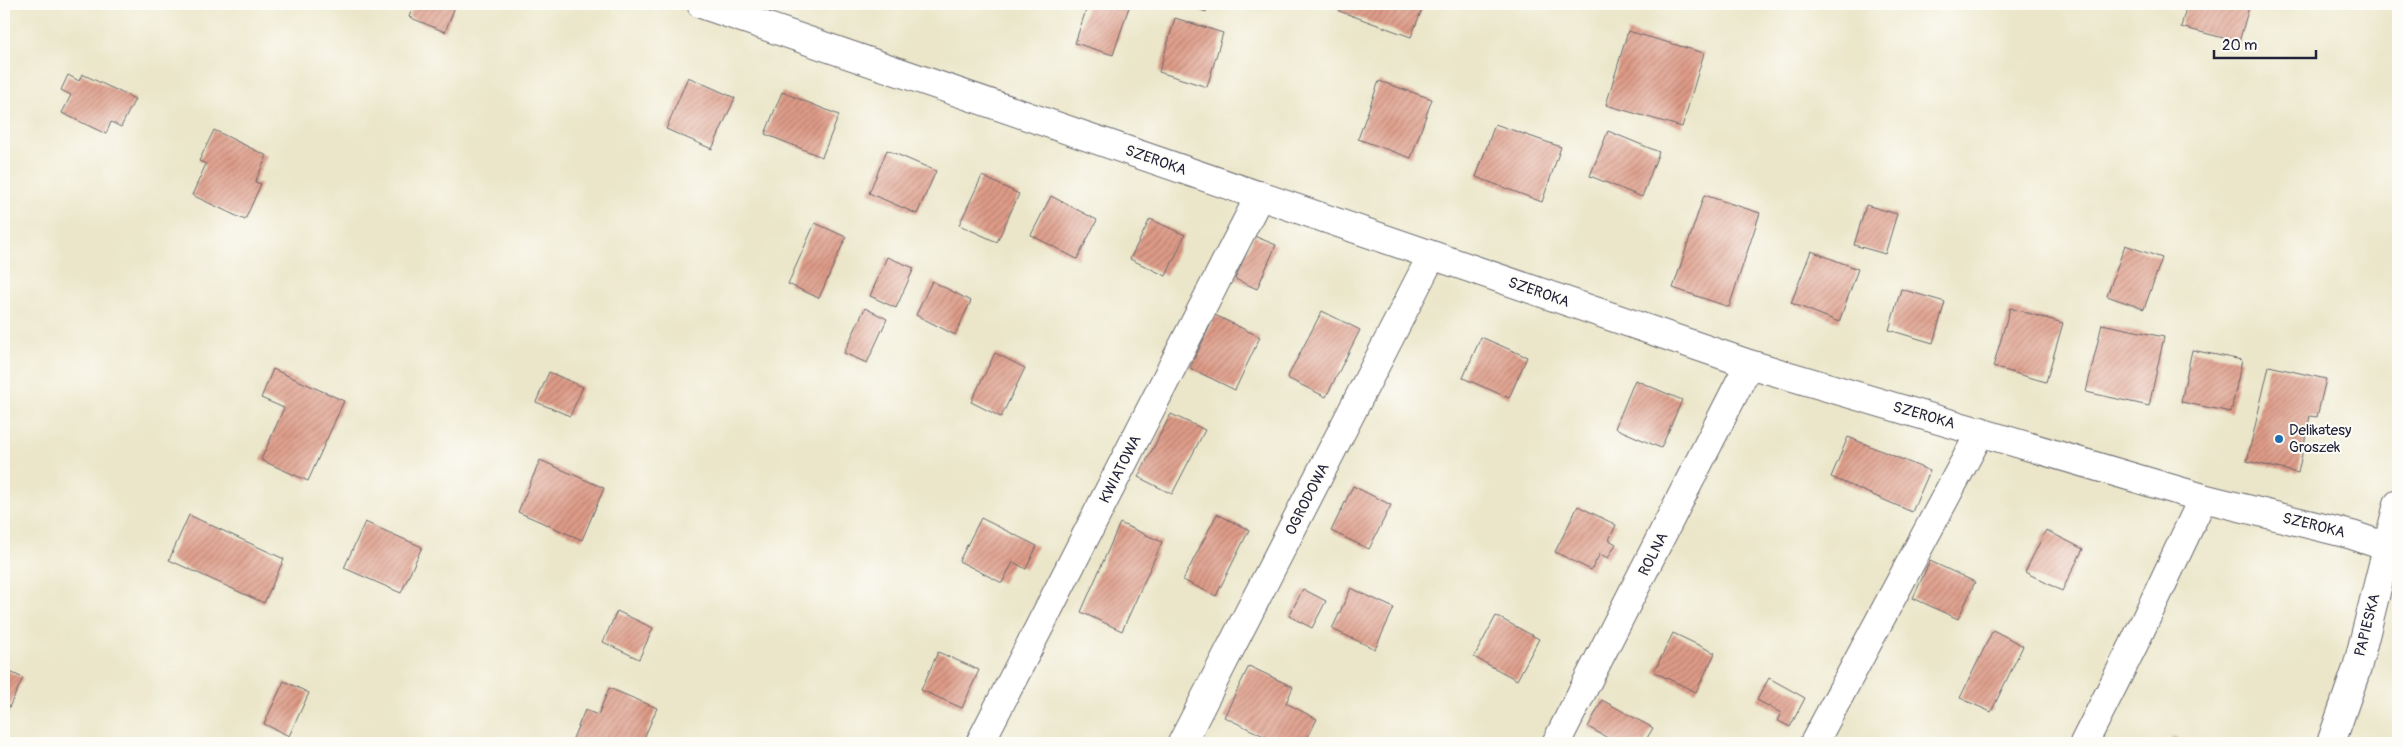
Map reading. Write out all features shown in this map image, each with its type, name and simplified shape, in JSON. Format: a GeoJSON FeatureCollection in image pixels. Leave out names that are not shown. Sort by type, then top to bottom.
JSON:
{"type":"FeatureCollection","features":[{"type":"Feature","properties":{"kind":"street","name":"SZEROKA"},"geometry":{"type":"LineString","coordinates":[[700,4],[1749,364],[2203,498],[2352,535],[2392,553]]}},
{"type":"Feature","properties":{"kind":"street","name":"KWIATOWA"},"geometry":{"type":"LineString","coordinates":[[980,743],[1260,195]]}},
{"type":"Feature","properties":{"kind":"street","name":"OGRODOWA"},"geometry":{"type":"LineString","coordinates":[[1182,743],[1432,255]]}},
{"type":"Feature","properties":{"kind":"street","name":"ROLNA"},"geometry":{"type":"LineString","coordinates":[[1556,743],[1749,364]]}},
{"type":"Feature","properties":{"kind":"street"},"geometry":{"type":"LineString","coordinates":[[1814,743],[1980,431]]}},
{"type":"Feature","properties":{"kind":"street"},"geometry":{"type":"LineString","coordinates":[[2084,743],[2134,646],[2203,498]]}},
{"type":"Feature","properties":{"kind":"street","name":"PAPIESKA"},"geometry":{"type":"LineString","coordinates":[[2331,743],[2357,668],[2392,553],[2398,504]]}},
{"type":"Feature","properties":{"kind":"building"},"geometry":{"type":"Polygon","coordinates":[[[414,4],[456,4],[445,32],[409,17],[414,4]]]}},
{"type":"Feature","properties":{"kind":"building"},"geometry":{"type":"Polygon","coordinates":[[[1088,4],[1130,4],[1113,55],[1075,43],[1088,4]]]}},
{"type":"Feature","properties":{"kind":"building"},"geometry":{"type":"Polygon","coordinates":[[[1184,4],[1209,4],[1206,12],[1184,4]]]}},
{"type":"Feature","properties":{"kind":"building"},"geometry":{"type":"Polygon","coordinates":[[[1342,4],[1424,4],[1411,37],[1339,11],[1342,4]]]}},
{"type":"Feature","properties":{"kind":"building"},"geometry":{"type":"Polygon","coordinates":[[[2187,4],[2250,4],[2239,42],[2181,27],[2187,4]]]}},
{"type":"Feature","properties":{"kind":"building"},"geometry":{"type":"Polygon","coordinates":[[[1175,18],[1223,33],[1207,87],[1159,72],[1175,18]]]}},
{"type":"Feature","properties":{"kind":"building"},"geometry":{"type":"Polygon","coordinates":[[[1628,31],[1704,53],[1682,127],[1606,105],[1628,31]]]}},
{"type":"Feature","properties":{"kind":"building"},"geometry":{"type":"Polygon","coordinates":[[[82,74],[135,99],[121,127],[111,122],[106,134],[62,113],[71,95],[61,90],[68,75],[79,81],[82,74]]]}},
{"type":"Feature","properties":{"kind":"building"},"geometry":{"type":"Polygon","coordinates":[[[688,77],[735,98],[712,149],[666,129],[688,77]]]}},
{"type":"Feature","properties":{"kind":"building"},"geometry":{"type":"Polygon","coordinates":[[[1379,81],[1432,99],[1411,158],[1358,139],[1379,81]]]}},
{"type":"Feature","properties":{"kind":"building"},"geometry":{"type":"Polygon","coordinates":[[[782,92],[839,115],[822,157],[765,134],[782,92]]]}},
{"type":"Feature","properties":{"kind":"building"},"geometry":{"type":"Polygon","coordinates":[[[1495,124],[1561,147],[1542,202],[1476,177],[1495,124]]]}},
{"type":"Feature","properties":{"kind":"building"},"geometry":{"type":"Polygon","coordinates":[[[214,130],[267,156],[255,182],[261,184],[245,220],[192,195],[206,164],[199,161],[214,130]]]}},
{"type":"Feature","properties":{"kind":"building"},"geometry":{"type":"Polygon","coordinates":[[[1608,131],[1659,152],[1642,197],[1590,176],[1608,131]]]}},
{"type":"Feature","properties":{"kind":"building"},"geometry":{"type":"Polygon","coordinates":[[[887,150],[936,171],[917,214],[869,193],[887,150]]]}},
{"type":"Feature","properties":{"kind":"building"},"geometry":{"type":"Polygon","coordinates":[[[982,176],[1019,194],[997,242],[959,225],[982,176]]]}},
{"type":"Feature","properties":{"kind":"building"},"geometry":{"type":"Polygon","coordinates":[[[1704,195],[1760,213],[1729,307],[1673,288],[1704,195]]]}},
{"type":"Feature","properties":{"kind":"building"},"geometry":{"type":"Polygon","coordinates":[[[1051,196],[1097,220],[1077,259],[1031,235],[1051,196]]]}},
{"type":"Feature","properties":{"kind":"building"},"geometry":{"type":"Polygon","coordinates":[[[1866,205],[1897,214],[1885,254],[1854,245],[1866,205]]]}},
{"type":"Feature","properties":{"kind":"building"},"geometry":{"type":"Polygon","coordinates":[[[1150,219],[1185,235],[1166,276],[1130,259],[1150,219]]]}},
{"type":"Feature","properties":{"kind":"building"},"geometry":{"type":"Polygon","coordinates":[[[815,223],[846,237],[819,298],[788,284],[815,223]]]}},
{"type":"Feature","properties":{"kind":"building"},"geometry":{"type":"Polygon","coordinates":[[[1254,236],[1276,245],[1257,289],[1235,279],[1254,236]]]}},
{"type":"Feature","properties":{"kind":"building"},"geometry":{"type":"Polygon","coordinates":[[[2125,245],[2162,258],[2144,309],[2107,296],[2125,245]]]}},
{"type":"Feature","properties":{"kind":"building"},"geometry":{"type":"Polygon","coordinates":[[[1811,251],[1858,269],[1839,322],[1791,303],[1811,251]]]}},
{"type":"Feature","properties":{"kind":"building"},"geometry":{"type":"Polygon","coordinates":[[[887,257],[914,268],[896,308],[870,296],[887,257]]]}},
{"type":"Feature","properties":{"kind":"building"},"geometry":{"type":"Polygon","coordinates":[[[932,281],[971,301],[955,335],[916,315],[932,281]]]}},
{"type":"Feature","properties":{"kind":"building"},"geometry":{"type":"Polygon","coordinates":[[[1901,289],[1945,302],[1933,343],[1889,330],[1901,289]]]}},
{"type":"Feature","properties":{"kind":"building"},"geometry":{"type":"Polygon","coordinates":[[[865,308],[887,319],[867,363],[844,353],[865,308]]]}},
{"type":"Feature","properties":{"kind":"building"},"geometry":{"type":"Polygon","coordinates":[[[2010,308],[2063,323],[2046,382],[1993,367],[2010,308]]]}},
{"type":"Feature","properties":{"kind":"building"},"geometry":{"type":"Polygon","coordinates":[[[1322,311],[1360,330],[1326,397],[1287,378],[1322,311]]]}},
{"type":"Feature","properties":{"kind":"building"},"geometry":{"type":"Polygon","coordinates":[[[1215,315],[1260,337],[1235,390],[1190,368],[1215,315]]]}},
{"type":"Feature","properties":{"kind":"building"},"geometry":{"type":"Polygon","coordinates":[[[2102,324],[2164,337],[2149,406],[2086,392],[2102,324]]]}},
{"type":"Feature","properties":{"kind":"building"},"geometry":{"type":"Polygon","coordinates":[[[1481,337],[1527,357],[1509,398],[1463,378],[1481,337]]]}},
{"type":"Feature","properties":{"kind":"building"},"geometry":{"type":"Polygon","coordinates":[[[2192,350],[2242,360],[2231,412],[2181,402],[2192,350]]]}},
{"type":"Feature","properties":{"kind":"building"},"geometry":{"type":"Polygon","coordinates":[[[995,353],[1025,368],[1001,417],[971,402],[995,353]]]}},
{"type":"Feature","properties":{"kind":"building","name":"Delikatesy Groszek"},"geometry":{"type":"Polygon","coordinates":[[[2269,366],[2326,379],[2317,417],[2310,416],[2298,473],[2247,461],[2269,366]]]}},
{"type":"Feature","properties":{"kind":"building"},"geometry":{"type":"Polygon","coordinates":[[[273,369],[344,401],[308,481],[261,460],[284,408],[261,398],[273,369]]]}},
{"type":"Feature","properties":{"kind":"building"},"geometry":{"type":"Polygon","coordinates":[[[549,372],[583,387],[570,416],[536,402],[549,372]]]}},
{"type":"Feature","properties":{"kind":"building"},"geometry":{"type":"Polygon","coordinates":[[[1635,380],[1682,400],[1661,448],[1615,428],[1635,380]]]}},
{"type":"Feature","properties":{"kind":"building"},"geometry":{"type":"Polygon","coordinates":[[[1171,414],[1205,430],[1172,494],[1138,477],[1171,414]]]}},
{"type":"Feature","properties":{"kind":"building"},"geometry":{"type":"Polygon","coordinates":[[[1848,437],[1930,471],[1912,512],[1831,477],[1848,437]]]}},
{"type":"Feature","properties":{"kind":"building"},"geometry":{"type":"Polygon","coordinates":[[[540,460],[604,488],[582,540],[518,512],[540,460]]]}},
{"type":"Feature","properties":{"kind":"building"},"geometry":{"type":"Polygon","coordinates":[[[1353,486],[1391,505],[1369,549],[1331,531],[1353,486]]]}},
{"type":"Feature","properties":{"kind":"building"},"geometry":{"type":"Polygon","coordinates":[[[1578,506],[1616,525],[1609,540],[1616,544],[1608,558],[1600,554],[1591,570],[1555,552],[1578,506]]]}},
{"type":"Feature","properties":{"kind":"building"},"geometry":{"type":"Polygon","coordinates":[[[1217,514],[1249,530],[1216,596],[1183,580],[1217,514]]]}},
{"type":"Feature","properties":{"kind":"building"},"geometry":{"type":"Polygon","coordinates":[[[189,515],[284,559],[264,603],[169,560],[189,515]]]}},
{"type":"Feature","properties":{"kind":"building"},"geometry":{"type":"Polygon","coordinates":[[[981,518],[1037,546],[1026,569],[1013,562],[1002,583],[959,561],[981,518]]]}},
{"type":"Feature","properties":{"kind":"building"},"geometry":{"type":"Polygon","coordinates":[[[365,522],[422,547],[401,593],[344,568],[365,522]]]}},
{"type":"Feature","properties":{"kind":"building"},"geometry":{"type":"Polygon","coordinates":[[[1120,523],[1162,542],[1122,631],[1081,612],[1120,523]]]}},
{"type":"Feature","properties":{"kind":"building"},"geometry":{"type":"Polygon","coordinates":[[[2046,530],[2083,549],[2062,591],[2025,572],[2046,530]]]}},
{"type":"Feature","properties":{"kind":"building"},"geometry":{"type":"Polygon","coordinates":[[[1930,561],[1975,582],[1958,619],[1913,598],[1930,561]]]}},
{"type":"Feature","properties":{"kind":"building"},"geometry":{"type":"Polygon","coordinates":[[[1351,588],[1394,608],[1375,649],[1332,629],[1351,588]]]}},
{"type":"Feature","properties":{"kind":"building"},"geometry":{"type":"Polygon","coordinates":[[[1303,589],[1326,601],[1312,628],[1289,616],[1303,589]]]}},
{"type":"Feature","properties":{"kind":"building"},"geometry":{"type":"Polygon","coordinates":[[[617,611],[653,628],[639,659],[603,642],[617,611]]]}},
{"type":"Feature","properties":{"kind":"building"},"geometry":{"type":"Polygon","coordinates":[[[1496,616],[1539,639],[1517,680],[1474,657],[1496,616]]]}},
{"type":"Feature","properties":{"kind":"building"},"geometry":{"type":"Polygon","coordinates":[[[1993,630],[2023,646],[1991,712],[1960,698],[1993,630]]]}},
{"type":"Feature","properties":{"kind":"building"},"geometry":{"type":"Polygon","coordinates":[[[1673,633],[1715,653],[1696,692],[1654,672],[1673,633]]]}},
{"type":"Feature","properties":{"kind":"building"},"geometry":{"type":"Polygon","coordinates":[[[938,652],[979,670],[962,708],[921,690],[938,652]]]}},
{"type":"Feature","properties":{"kind":"building"},"geometry":{"type":"Polygon","coordinates":[[[1249,666],[1293,687],[1286,703],[1317,719],[1305,743],[1266,743],[1268,738],[1224,717],[1249,666]]]}},
{"type":"Feature","properties":{"kind":"building"},"geometry":{"type":"Polygon","coordinates":[[[4,669],[23,678],[4,718],[4,669]]]}},
{"type":"Feature","properties":{"kind":"building"},"geometry":{"type":"Polygon","coordinates":[[[1769,678],[1805,698],[1790,727],[1777,720],[1781,713],[1757,700],[1769,678]]]}},
{"type":"Feature","properties":{"kind":"building"},"geometry":{"type":"Polygon","coordinates":[[[284,681],[309,693],[289,736],[264,724],[284,681]]]}},
{"type":"Feature","properties":{"kind":"building"},"geometry":{"type":"Polygon","coordinates":[[[609,688],[657,708],[642,743],[571,743],[585,710],[598,715],[609,688]]]}},
{"type":"Feature","properties":{"kind":"building"},"geometry":{"type":"Polygon","coordinates":[[[1602,700],[1653,728],[1644,743],[1617,743],[1588,727],[1602,700]]]}},
{"type":"Feature","properties":{"kind":"building"},"geometry":{"type":"Polygon","coordinates":[[[2173,737],[2188,743],[2170,743],[2173,737]]]}},
{"type":"Feature","properties":{"kind":"place","name":"Delikatesy Groszek"},"geometry":{"type":"Point","coordinates":[2279,439]}}]}
